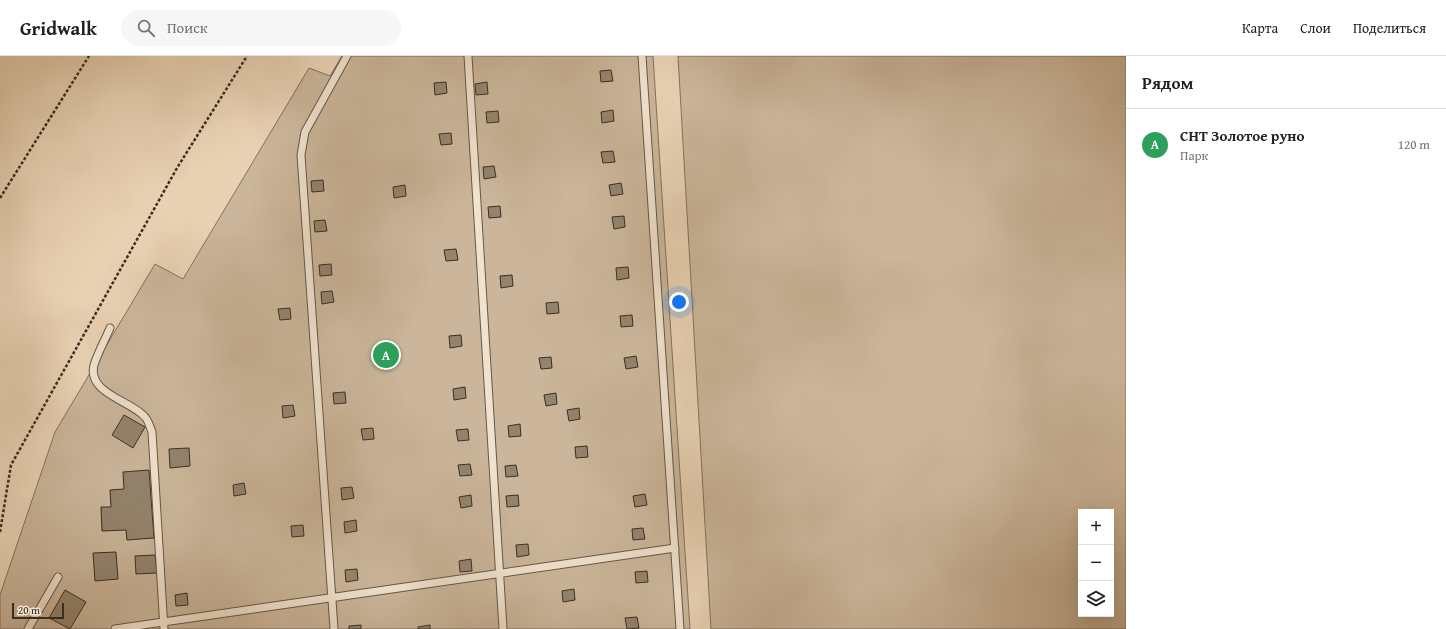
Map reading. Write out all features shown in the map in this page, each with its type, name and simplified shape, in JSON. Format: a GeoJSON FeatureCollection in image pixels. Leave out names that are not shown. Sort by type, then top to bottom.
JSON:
{"type":"FeatureCollection","features":[{"type":"Feature","properties":{"kind":"lane"},"geometry":{"type":"LineString","coordinates":[[334,629],[301,155],[305,132],[347,56]]}},
{"type":"Feature","properties":{"kind":"lane"},"geometry":{"type":"LineString","coordinates":[[468,56],[498,573],[503,629]]}},
{"type":"Feature","properties":{"kind":"lane"},"geometry":{"type":"LineString","coordinates":[[642,56],[680,629]]}},
{"type":"Feature","properties":{"kind":"lane"},"geometry":{"type":"LineString","coordinates":[[110,328],[94,366],[95,380],[102,389],[135,408],[145,416],[152,432],[163,626]]}},
{"type":"Feature","properties":{"kind":"lane"},"geometry":{"type":"LineString","coordinates":[[115,629],[163,626],[332,598],[675,548]]}},
{"type":"Feature","properties":{"kind":"lane"},"geometry":{"type":"LineString","coordinates":[[28,629],[58,577]]}},
{"type":"Feature","properties":{"kind":"path"},"geometry":{"type":"LineString","coordinates":[[0,198],[88,56]]}},
{"type":"Feature","properties":{"kind":"path"},"geometry":{"type":"LineString","coordinates":[[0,532],[11,465],[177,168],[247,56]]}},
{"type":"Feature","properties":{"kind":"shaded area"},"geometry":{"type":"Polygon","coordinates":[[[342,56],[653,56],[690,629],[0,629],[0,595],[55,432],[155,264],[183,279],[309,68],[330,76],[342,56]]]}},
{"type":"Feature","properties":{"kind":"shaded area"},"geometry":{"type":"Polygon","coordinates":[[[678,56],[1126,56],[1126,629],[711,629],[678,56]]]}},
{"type":"Feature","properties":{"kind":"building"},"geometry":{"type":"Polygon","coordinates":[[[611,70],[613,81],[601,82],[600,71],[611,70]]]}},
{"type":"Feature","properties":{"kind":"building"},"geometry":{"type":"Polygon","coordinates":[[[446,82],[447,93],[435,95],[434,83],[446,82]]]}},
{"type":"Feature","properties":{"kind":"building"},"geometry":{"type":"Polygon","coordinates":[[[487,82],[488,94],[476,95],[475,84],[487,82]]]}},
{"type":"Feature","properties":{"kind":"building"},"geometry":{"type":"Polygon","coordinates":[[[613,110],[614,121],[602,123],[601,112],[613,110]]]}},
{"type":"Feature","properties":{"kind":"building"},"geometry":{"type":"Polygon","coordinates":[[[498,111],[499,122],[487,123],[486,112],[498,111]]]}},
{"type":"Feature","properties":{"kind":"building"},"geometry":{"type":"Polygon","coordinates":[[[451,133],[452,144],[441,145],[439,134],[451,133]]]}},
{"type":"Feature","properties":{"kind":"building"},"geometry":{"type":"Polygon","coordinates":[[[613,151],[615,162],[603,163],[601,152],[613,151]]]}},
{"type":"Feature","properties":{"kind":"building"},"geometry":{"type":"Polygon","coordinates":[[[494,166],[496,177],[484,179],[483,167],[494,166]]]}},
{"type":"Feature","properties":{"kind":"building"},"geometry":{"type":"Polygon","coordinates":[[[323,180],[324,191],[312,192],[311,181],[323,180]]]}},
{"type":"Feature","properties":{"kind":"building"},"geometry":{"type":"Polygon","coordinates":[[[621,183],[623,194],[611,196],[609,185],[621,183]]]}},
{"type":"Feature","properties":{"kind":"building"},"geometry":{"type":"Polygon","coordinates":[[[405,185],[406,196],[394,198],[393,187],[405,185]]]}},
{"type":"Feature","properties":{"kind":"building"},"geometry":{"type":"Polygon","coordinates":[[[500,206],[501,217],[489,218],[488,207],[500,206]]]}},
{"type":"Feature","properties":{"kind":"building"},"geometry":{"type":"Polygon","coordinates":[[[624,216],[625,227],[614,229],[612,217],[624,216]]]}},
{"type":"Feature","properties":{"kind":"building"},"geometry":{"type":"Polygon","coordinates":[[[325,220],[327,231],[315,232],[314,221],[325,220]]]}},
{"type":"Feature","properties":{"kind":"building"},"geometry":{"type":"Polygon","coordinates":[[[456,249],[458,260],[446,261],[444,250],[456,249]]]}},
{"type":"Feature","properties":{"kind":"building"},"geometry":{"type":"Polygon","coordinates":[[[331,264],[332,275],[320,276],[319,265],[331,264]]]}},
{"type":"Feature","properties":{"kind":"building"},"geometry":{"type":"Polygon","coordinates":[[[628,267],[629,278],[617,280],[616,268],[628,267]]]}},
{"type":"Feature","properties":{"kind":"building"},"geometry":{"type":"Polygon","coordinates":[[[512,275],[513,286],[501,288],[500,276],[512,275]]]}},
{"type":"Feature","properties":{"kind":"building"},"geometry":{"type":"Polygon","coordinates":[[[332,291],[334,302],[322,304],[321,292],[332,291]]]}},
{"type":"Feature","properties":{"kind":"building"},"geometry":{"type":"Polygon","coordinates":[[[558,302],[559,313],[547,314],[546,303],[558,302]]]}},
{"type":"Feature","properties":{"kind":"building"},"geometry":{"type":"Polygon","coordinates":[[[290,308],[291,319],[280,320],[278,309],[290,308]]]}},
{"type":"Feature","properties":{"kind":"building"},"geometry":{"type":"Polygon","coordinates":[[[632,315],[633,326],[621,327],[620,316],[632,315]]]}},
{"type":"Feature","properties":{"kind":"building"},"geometry":{"type":"Polygon","coordinates":[[[461,335],[462,346],[450,348],[449,336],[461,335]]]}},
{"type":"Feature","properties":{"kind":"building"},"geometry":{"type":"Polygon","coordinates":[[[391,341],[393,352],[381,354],[380,342],[391,341]]]}},
{"type":"Feature","properties":{"kind":"building"},"geometry":{"type":"Polygon","coordinates":[[[636,356],[638,367],[626,369],[624,358],[636,356]]]}},
{"type":"Feature","properties":{"kind":"building"},"geometry":{"type":"Polygon","coordinates":[[[551,357],[552,368],[541,369],[539,358],[551,357]]]}},
{"type":"Feature","properties":{"kind":"building"},"geometry":{"type":"Polygon","coordinates":[[[465,387],[466,398],[454,400],[453,389],[465,387]]]}},
{"type":"Feature","properties":{"kind":"building"},"geometry":{"type":"Polygon","coordinates":[[[345,392],[346,403],[334,404],[333,393],[345,392]]]}},
{"type":"Feature","properties":{"kind":"building"},"geometry":{"type":"Polygon","coordinates":[[[556,393],[557,404],[546,406],[544,395],[556,393]]]}},
{"type":"Feature","properties":{"kind":"building"},"geometry":{"type":"Polygon","coordinates":[[[293,405],[295,416],[283,418],[282,406],[293,405]]]}},
{"type":"Feature","properties":{"kind":"building"},"geometry":{"type":"Polygon","coordinates":[[[579,408],[580,419],[569,421],[567,410],[579,408]]]}},
{"type":"Feature","properties":{"kind":"building"},"geometry":{"type":"Polygon","coordinates":[[[124,415],[145,427],[133,448],[112,435],[124,415]]]}},
{"type":"Feature","properties":{"kind":"building"},"geometry":{"type":"Polygon","coordinates":[[[520,424],[521,436],[509,437],[508,426],[520,424]]]}},
{"type":"Feature","properties":{"kind":"building"},"geometry":{"type":"Polygon","coordinates":[[[373,428],[374,439],[363,440],[361,429],[373,428]]]}},
{"type":"Feature","properties":{"kind":"building"},"geometry":{"type":"Polygon","coordinates":[[[468,429],[469,440],[458,441],[456,430],[468,429]]]}},
{"type":"Feature","properties":{"kind":"building"},"geometry":{"type":"Polygon","coordinates":[[[587,446],[588,457],[576,458],[575,447],[587,446]]]}},
{"type":"Feature","properties":{"kind":"building"},"geometry":{"type":"Polygon","coordinates":[[[189,448],[190,466],[170,468],[169,449],[189,448]]]}},
{"type":"Feature","properties":{"kind":"building"},"geometry":{"type":"Polygon","coordinates":[[[470,464],[472,475],[460,476],[458,465],[470,464]]]}},
{"type":"Feature","properties":{"kind":"building"},"geometry":{"type":"Polygon","coordinates":[[[516,465],[518,476],[506,477],[505,466],[516,465]]]}},
{"type":"Feature","properties":{"kind":"building"},"geometry":{"type":"Polygon","coordinates":[[[149,470],[154,538],[127,540],[126,530],[102,531],[101,507],[111,507],[110,490],[124,489],[123,472],[149,470]]]}},
{"type":"Feature","properties":{"kind":"building"},"geometry":{"type":"Polygon","coordinates":[[[244,483],[246,494],[234,496],[233,485],[244,483]]]}},
{"type":"Feature","properties":{"kind":"building"},"geometry":{"type":"Polygon","coordinates":[[[352,487],[354,498],[342,500],[341,488],[352,487]]]}},
{"type":"Feature","properties":{"kind":"building"},"geometry":{"type":"Polygon","coordinates":[[[645,494],[647,505],[635,507],[633,496],[645,494]]]}},
{"type":"Feature","properties":{"kind":"building"},"geometry":{"type":"Polygon","coordinates":[[[471,495],[472,506],[461,508],[459,497],[471,495]]]}},
{"type":"Feature","properties":{"kind":"building"},"geometry":{"type":"Polygon","coordinates":[[[518,495],[519,506],[507,507],[506,496],[518,495]]]}},
{"type":"Feature","properties":{"kind":"building"},"geometry":{"type":"Polygon","coordinates":[[[356,520],[357,531],[345,533],[344,522],[356,520]]]}},
{"type":"Feature","properties":{"kind":"building"},"geometry":{"type":"Polygon","coordinates":[[[303,525],[304,536],[292,537],[291,526],[303,525]]]}},
{"type":"Feature","properties":{"kind":"building"},"geometry":{"type":"Polygon","coordinates":[[[643,528],[645,539],[633,540],[632,529],[643,528]]]}},
{"type":"Feature","properties":{"kind":"building"},"geometry":{"type":"Polygon","coordinates":[[[528,544],[529,555],[517,557],[516,545],[528,544]]]}},
{"type":"Feature","properties":{"kind":"building"},"geometry":{"type":"Polygon","coordinates":[[[116,552],[118,579],[95,581],[93,553],[116,552]]]}},
{"type":"Feature","properties":{"kind":"building"},"geometry":{"type":"Polygon","coordinates":[[[155,555],[157,573],[136,574],[135,556],[155,555]]]}},
{"type":"Feature","properties":{"kind":"building"},"geometry":{"type":"Polygon","coordinates":[[[471,559],[472,571],[460,572],[459,561],[471,559]]]}},
{"type":"Feature","properties":{"kind":"building"},"geometry":{"type":"Polygon","coordinates":[[[357,569],[358,580],[346,582],[345,570],[357,569]]]}},
{"type":"Feature","properties":{"kind":"building"},"geometry":{"type":"Polygon","coordinates":[[[647,571],[648,582],[636,583],[635,572],[647,571]]]}},
{"type":"Feature","properties":{"kind":"building"},"geometry":{"type":"Polygon","coordinates":[[[574,589],[575,600],[563,602],[562,591],[574,589]]]}},
{"type":"Feature","properties":{"kind":"building"},"geometry":{"type":"Polygon","coordinates":[[[65,590],[86,602],[70,629],[49,618],[65,590]]]}},
{"type":"Feature","properties":{"kind":"building"},"geometry":{"type":"Polygon","coordinates":[[[187,593],[188,605],[176,606],[175,595],[187,593]]]}},
{"type":"Feature","properties":{"kind":"building"},"geometry":{"type":"Polygon","coordinates":[[[637,617],[639,628],[627,629],[625,618],[637,617]]]}},
{"type":"Feature","properties":{"kind":"building"},"geometry":{"type":"Polygon","coordinates":[[[361,625],[361,629],[349,629],[349,626],[361,625]]]}},
{"type":"Feature","properties":{"kind":"building"},"geometry":{"type":"Polygon","coordinates":[[[430,625],[430,629],[418,629],[418,627],[430,625]]]}},
{"type":"Feature","properties":{"kind":"place","name":"СНТ Золотое руно"},"geometry":{"type":"Point","coordinates":[386,355]}}]}
